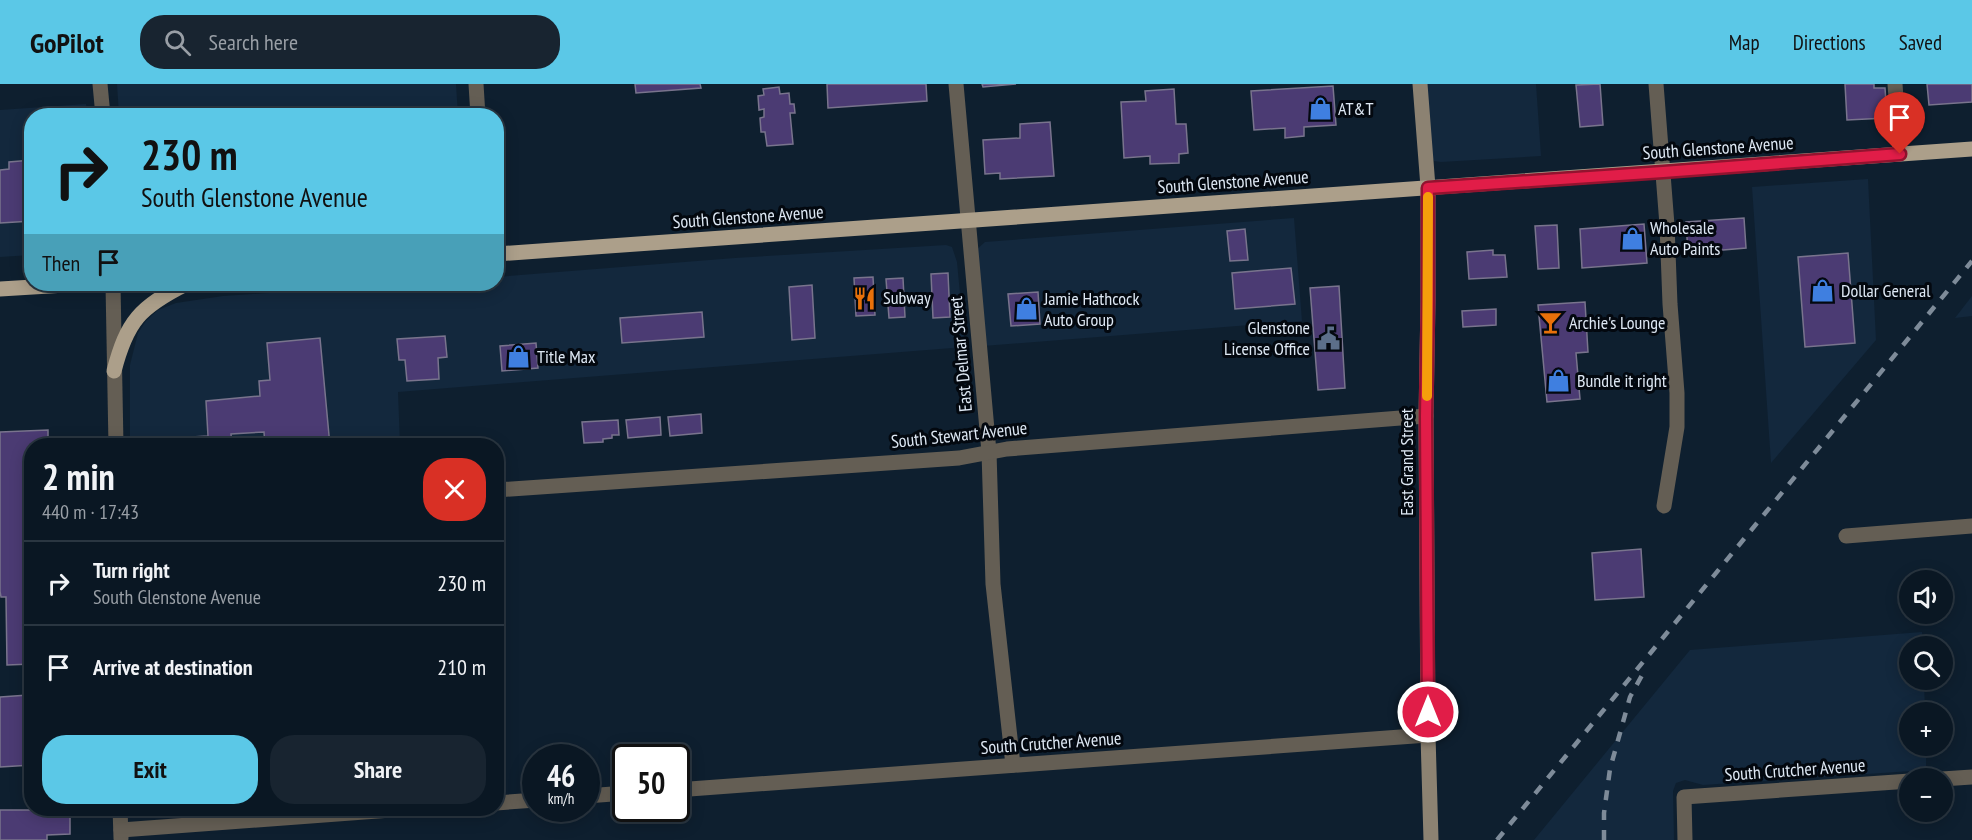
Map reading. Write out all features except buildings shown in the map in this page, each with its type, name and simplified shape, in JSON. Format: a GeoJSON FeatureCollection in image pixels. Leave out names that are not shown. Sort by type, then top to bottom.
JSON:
{"type":"FeatureCollection","features":[{"type":"Feature","properties":{"kind":"main road","name":"East Grand Street"},"geometry":{"type":"LineString","coordinates":[[1420,84],[1428,188],[1426,416],[1431,840]]}},
{"type":"Feature","properties":{"kind":"main road","name":"South Glenstone Avenue"},"geometry":{"type":"LineString","coordinates":[[504,253],[1972,149]]}},
{"type":"Feature","properties":{"kind":"main road"},"geometry":{"type":"LineString","coordinates":[[0,289],[24,288]]}},
{"type":"Feature","properties":{"kind":"main road"},"geometry":{"type":"LineString","coordinates":[[114,371],[120,346],[133,321],[151,304],[174,291]]}},
{"type":"Feature","properties":{"kind":"street"},"geometry":{"type":"LineString","coordinates":[[100,84],[102,108]]}},
{"type":"Feature","properties":{"kind":"street"},"geometry":{"type":"LineString","coordinates":[[476,84],[478,108]]}},
{"type":"Feature","properties":{"kind":"street","name":"East Delmar Street"},"geometry":{"type":"LineString","coordinates":[[956,84],[989,452],[993,584],[1013,765]]}},
{"type":"Feature","properties":{"kind":"street"},"geometry":{"type":"LineString","coordinates":[[1656,84],[1677,393],[1677,427],[1664,506]]}},
{"type":"Feature","properties":{"kind":"street"},"geometry":{"type":"LineString","coordinates":[[1895,84],[1900,154]]}},
{"type":"Feature","properties":{"kind":"street"},"geometry":{"type":"LineString","coordinates":[[113,291],[116,438]]}},
{"type":"Feature","properties":{"kind":"street","name":"South Stewart Avenue"},"geometry":{"type":"LineString","coordinates":[[504,489],[959,458],[1007,449],[1426,416]]}},
{"type":"Feature","properties":{"kind":"street"},"geometry":{"type":"LineString","coordinates":[[1846,536],[1972,526]]}},
{"type":"Feature","properties":{"kind":"street","name":"South Crutcher Avenue"},"geometry":{"type":"LineString","coordinates":[[690,789],[1428,735]]}},
{"type":"Feature","properties":{"kind":"street"},"geometry":{"type":"LineString","coordinates":[[1953,778],[1972,777]]}},
{"type":"Feature","properties":{"kind":"street","name":"South Crutcher Avenue"},"geometry":{"type":"LineString","coordinates":[[1685,840],[1684,797],[1899,783]]}},
{"type":"Feature","properties":{"kind":"street"},"geometry":{"type":"LineString","coordinates":[[504,802],[522,801]]}},
{"type":"Feature","properties":{"kind":"street"},"geometry":{"type":"LineString","coordinates":[[120,816],[121,835],[330,816]]}},
{"type":"Feature","properties":{"kind":"shaded area"},"geometry":{"type":"Polygon","coordinates":[[[117,84],[456,84],[458,108],[119,108],[117,84]]]}},
{"type":"Feature","properties":{"kind":"shaded area"},"geometry":{"type":"Polygon","coordinates":[[[1426,84],[1536,84],[1541,156],[1434,161],[1431,155],[1426,84]]]}},
{"type":"Feature","properties":{"kind":"shaded area"},"geometry":{"type":"Polygon","coordinates":[[[86,104],[87,108],[29,108],[86,104]]]}},
{"type":"Feature","properties":{"kind":"shaded area"},"geometry":{"type":"Polygon","coordinates":[[[24,108],[24,255],[0,257],[0,110],[24,108]]]}},
{"type":"Feature","properties":{"kind":"shaded area"},"geometry":{"type":"Polygon","coordinates":[[[1868,179],[1876,340],[1771,463],[1752,187],[1868,179]]]}},
{"type":"Feature","properties":{"kind":"shaded area"},"geometry":{"type":"Polygon","coordinates":[[[1294,218],[1302,321],[983,346],[976,250],[985,242],[1294,218]]]}},
{"type":"Feature","properties":{"kind":"shaded area"},"geometry":{"type":"Polygon","coordinates":[[[946,245],[952,247],[957,262],[965,347],[398,392],[400,438],[130,438],[130,365],[138,333],[146,321],[158,310],[176,303],[223,296],[300,291],[504,291],[504,276],[735,258],[946,245]]]}},
{"type":"Feature","properties":{"kind":"shaded area"},"geometry":{"type":"Polygon","coordinates":[[[1972,296],[1972,316],[1955,318],[1972,296]]]}},
{"type":"Feature","properties":{"kind":"shaded area"},"geometry":{"type":"Polygon","coordinates":[[[1922,632],[1922,636],[1899,636],[1899,690],[1924,690],[1925,702],[1899,702],[1899,756],[1926,756],[1926,768],[1899,768],[1899,772],[1703,785],[1685,780],[1676,783],[1673,791],[1674,840],[1534,840],[1690,650],[1922,632]]]}},
{"type":"Feature","properties":{"kind":"railway"},"geometry":{"type":"LineString","coordinates":[[1497,840],[1972,261]]}},
{"type":"Feature","properties":{"kind":"railway"},"geometry":{"type":"LineString","coordinates":[[1604,840],[1604,813],[1610,769],[1630,697],[1646,668]]}},
{"type":"Feature","properties":{"kind":"slow traffic"},"geometry":{"type":"LineString","coordinates":[[1427,396],[1428,197]]}},
{"type":"Feature","properties":{"kind":"place","name":"AT&T"},"geometry":{"type":"Point","coordinates":[1320,109]}},
{"type":"Feature","properties":{"kind":"place","name":"Wholesale Auto Paints"},"geometry":{"type":"Point","coordinates":[1632,238]}},
{"type":"Feature","properties":{"kind":"place","name":"Dollar General"},"geometry":{"type":"Point","coordinates":[1823,291]}},
{"type":"Feature","properties":{"kind":"place","name":"Subway"},"geometry":{"type":"Point","coordinates":[865,298]}},
{"type":"Feature","properties":{"kind":"place","name":"Jamie Hathcock Auto Group"},"geometry":{"type":"Point","coordinates":[1026,309]}},
{"type":"Feature","properties":{"kind":"place","name":"Archie's Lounge"},"geometry":{"type":"Point","coordinates":[1551,323]}},
{"type":"Feature","properties":{"kind":"place","name":"Glenstone License Office"},"geometry":{"type":"Point","coordinates":[1328,338]}},
{"type":"Feature","properties":{"kind":"place","name":"Title Max"},"geometry":{"type":"Point","coordinates":[519,357]}},
{"type":"Feature","properties":{"kind":"place","name":"Bundle it right"},"geometry":{"type":"Point","coordinates":[1559,381]}},
{"type":"Feature","properties":{"kind":"route"},"geometry":{"type":"LineString","coordinates":[[1428,712],[1426,416],[1428,188],[1900,154]]}}]}
